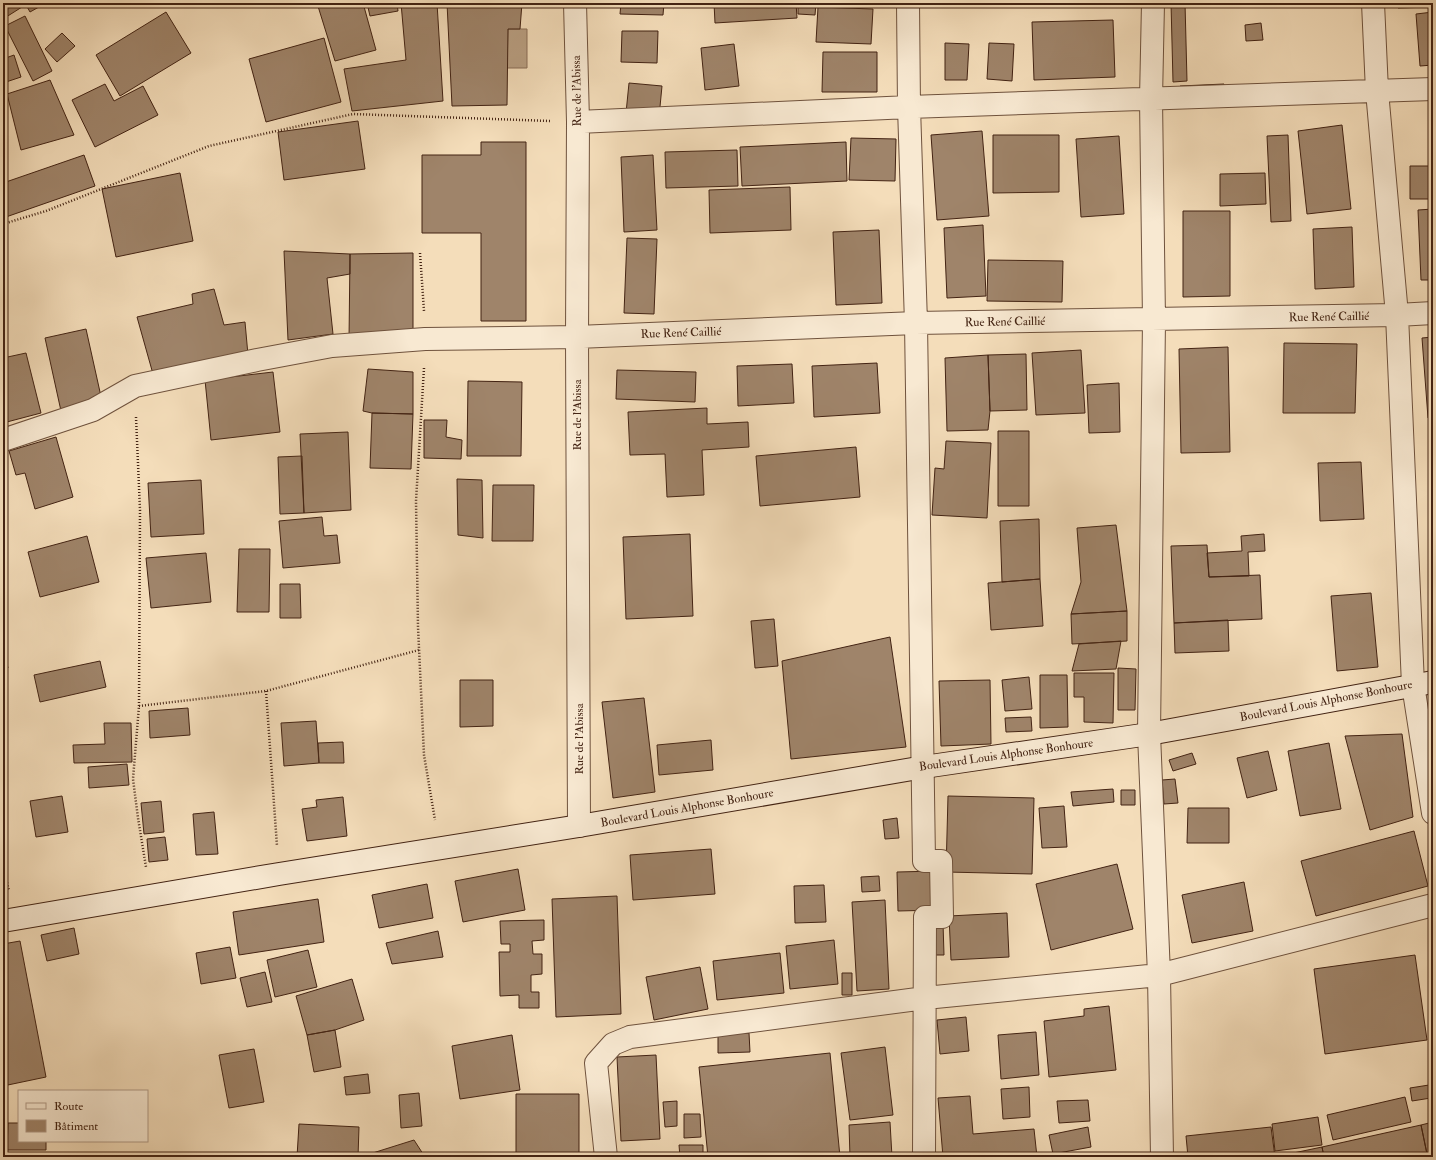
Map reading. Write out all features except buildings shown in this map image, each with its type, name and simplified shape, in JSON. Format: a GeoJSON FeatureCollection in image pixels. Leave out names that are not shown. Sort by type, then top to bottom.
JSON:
{"type":"FeatureCollection","features":[{"type":"Feature","properties":{"kind":"street","name":"Rue de l'Abissa"},"geometry":{"type":"LineString","coordinates":[[575,3],[578,122],[577,338],[579,826]]}},
{"type":"Feature","properties":{"kind":"street"},"geometry":{"type":"LineString","coordinates":[[908,3],[909,107],[916,323],[924,767],[924,861],[941,861],[942,910],[942,917],[925,917],[924,1157]]}},
{"type":"Feature","properties":{"kind":"street"},"geometry":{"type":"LineString","coordinates":[[1153,3],[1151,99],[1154,320],[1149,734],[1159,975],[1162,1157]]}},
{"type":"Feature","properties":{"kind":"street"},"geometry":{"type":"LineString","coordinates":[[1374,3],[1377,91],[1397,315],[1433,813]]}},
{"type":"Feature","properties":{"kind":"street"},"geometry":{"type":"LineString","coordinates":[[578,122],[909,107],[1433,89]]}},
{"type":"Feature","properties":{"kind":"street","name":"Rue René Caillié"},"geometry":{"type":"LineString","coordinates":[[3,440],[93,410],[135,386],[256,360],[332,346],[425,339],[577,338],[916,323],[1154,320],[1433,313]]}},
{"type":"Feature","properties":{"kind":"street","name":"Boulevard Louis Alphonse Bonhoure"},"geometry":{"type":"LineString","coordinates":[[3,921],[279,874],[579,826],[924,767],[1149,734],[1423,683]]}},
{"type":"Feature","properties":{"kind":"street"},"geometry":{"type":"LineString","coordinates":[[606,1157],[596,1063],[613,1044],[630,1037],[925,998],[1159,975],[1433,905]]}},
{"type":"Feature","properties":{"kind":"path"},"geometry":{"type":"LineString","coordinates":[[3,224],[46,211],[209,146],[353,114],[578,122]]}},
{"type":"Feature","properties":{"kind":"path"},"geometry":{"type":"LineString","coordinates":[[420,253],[425,339],[416,501],[418,627],[424,755],[440,848]]}},
{"type":"Feature","properties":{"kind":"path"},"geometry":{"type":"LineString","coordinates":[[135,386],[140,510],[139,706],[134,779],[138,818],[150,896]]}},
{"type":"Feature","properties":{"kind":"path"},"geometry":{"type":"LineString","coordinates":[[139,706],[266,691],[419,650]]}},
{"type":"Feature","properties":{"kind":"path"},"geometry":{"type":"LineString","coordinates":[[266,691],[279,874]]}},
{"type":"Feature","properties":{"kind":"shaded area"},"geometry":{"type":"Polygon","coordinates":[[[508,29],[527,29],[527,68],[507,68],[508,29]]]}}]}
